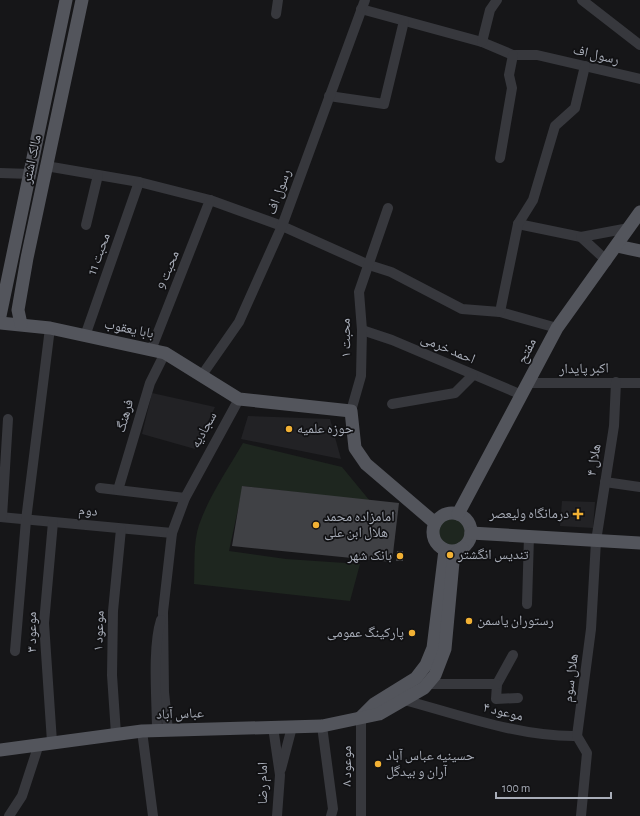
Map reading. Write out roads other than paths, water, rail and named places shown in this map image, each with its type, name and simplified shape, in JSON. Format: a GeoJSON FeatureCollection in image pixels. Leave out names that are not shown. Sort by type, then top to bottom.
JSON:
{"type":"FeatureCollection","features":[{"type":"Feature","properties":{"kind":"main road","name":"مالک اشتر"},"geometry":{"type":"LineString","coordinates":[[2,311],[66,0]]}},
{"type":"Feature","properties":{"kind":"main road","name":"مالک اشتر"},"geometry":{"type":"LineString","coordinates":[[21,324],[18,310],[46,166],[82,0]]}},
{"type":"Feature","properties":{"kind":"main road","name":"مفتح"},"geometry":{"type":"LineString","coordinates":[[458,514],[526,389],[557,328],[607,261],[640,212]]}},
{"type":"Feature","properties":{"kind":"main road"},"geometry":{"type":"LineString","coordinates":[[617,246],[640,251]]}},
{"type":"Feature","properties":{"kind":"main road"},"geometry":{"type":"LineString","coordinates":[[2,311],[13,313],[18,310]]}},
{"type":"Feature","properties":{"kind":"main road","name":"بابا یعقوب"},"geometry":{"type":"LineString","coordinates":[[0,323],[50,328],[165,353],[239,399]]}},
{"type":"Feature","properties":{"kind":"main road"},"geometry":{"type":"LineString","coordinates":[[239,399],[351,411],[355,448],[366,464],[435,523]]}},
{"type":"Feature","properties":{"kind":"main road"},"geometry":{"type":"LineString","coordinates":[[458,514],[467,522],[471,533],[470,539],[462,548],[451,551],[445,550],[440,547],[433,536],[435,523],[445,515],[458,514]]}},
{"type":"Feature","properties":{"kind":"main road"},"geometry":{"type":"LineString","coordinates":[[471,533],[640,543]]}},
{"type":"Feature","properties":{"kind":"main road","name":"عباس آباد"},"geometry":{"type":"LineString","coordinates":[[0,750],[116,734],[163,730],[322,726],[379,714],[404,700],[427,684],[435,675],[445,649],[453,562],[455,555],[462,548]]}},
{"type":"Feature","properties":{"kind":"main road"},"geometry":{"type":"LineString","coordinates":[[361,717],[374,704],[416,678],[426,665],[433,648],[445,550]]}},
{"type":"Feature","properties":{"kind":"street"},"geometry":{"type":"LineString","coordinates":[[276,14],[278,0]]}},
{"type":"Feature","properties":{"kind":"street"},"geometry":{"type":"LineString","coordinates":[[482,42],[490,10],[497,0]]}},
{"type":"Feature","properties":{"kind":"street"},"geometry":{"type":"LineString","coordinates":[[582,0],[640,45]]}},
{"type":"Feature","properties":{"kind":"street","name":"رسول اف"},"geometry":{"type":"LineString","coordinates":[[202,375],[239,322],[282,226],[363,4],[404,21],[482,42],[513,55],[537,55],[640,79]]}},
{"type":"Feature","properties":{"kind":"street"},"geometry":{"type":"LineString","coordinates":[[329,96],[384,104],[404,21]]}},
{"type":"Feature","properties":{"kind":"street"},"geometry":{"type":"LineString","coordinates":[[500,158],[512,88],[510,75],[513,55]]}},
{"type":"Feature","properties":{"kind":"street"},"geometry":{"type":"LineString","coordinates":[[500,312],[518,224],[534,200],[554,126],[575,108],[585,66]]}},
{"type":"Feature","properties":{"kind":"street"},"geometry":{"type":"LineString","coordinates":[[46,166],[139,182],[210,200],[282,226],[369,265],[391,272],[462,309],[500,312],[557,328]]}},
{"type":"Feature","properties":{"kind":"street"},"geometry":{"type":"LineString","coordinates":[[0,173],[31,174]]}},
{"type":"Feature","properties":{"kind":"street"},"geometry":{"type":"LineString","coordinates":[[86,225],[98,175]]}},
{"type":"Feature","properties":{"kind":"street","name":"محبت 11"},"geometry":{"type":"LineString","coordinates":[[85,336],[139,182]]}},
{"type":"Feature","properties":{"kind":"street","name":"محبت 9"},"geometry":{"type":"LineString","coordinates":[[151,350],[210,200]]}},
{"type":"Feature","properties":{"kind":"street","name":"محبت ۱"},"geometry":{"type":"LineString","coordinates":[[351,411],[360,376],[362,330],[359,292],[388,208]]}},
{"type":"Feature","properties":{"kind":"street"},"geometry":{"type":"LineString","coordinates":[[518,224],[581,236],[629,228]]}},
{"type":"Feature","properties":{"kind":"street"},"geometry":{"type":"LineString","coordinates":[[581,236],[607,261]]}},
{"type":"Feature","properties":{"kind":"street"},"geometry":{"type":"LineString","coordinates":[[15,651],[26,520],[50,328]]}},
{"type":"Feature","properties":{"kind":"street","name":"احمد خرمی"},"geometry":{"type":"LineString","coordinates":[[362,330],[392,340],[473,375],[526,389]]}},
{"type":"Feature","properties":{"kind":"street","name":"فرهنگ"},"geometry":{"type":"LineString","coordinates":[[118,490],[150,383],[165,353]]}},
{"type":"Feature","properties":{"kind":"street"},"geometry":{"type":"LineString","coordinates":[[392,404],[455,393],[473,375]]}},
{"type":"Feature","properties":{"kind":"street","name":"اکبر پایدار"},"geometry":{"type":"LineString","coordinates":[[526,389],[616,382],[640,383]]}},
{"type":"Feature","properties":{"kind":"street","name":"هلال ۴"},"geometry":{"type":"LineString","coordinates":[[596,541],[614,426],[616,382]]}},
{"type":"Feature","properties":{"kind":"street","name":"سجادیه"},"geometry":{"type":"LineString","coordinates":[[163,730],[157,648],[158,628],[163,612],[172,534],[185,498],[239,399]]}},
{"type":"Feature","properties":{"kind":"street"},"geometry":{"type":"LineString","coordinates":[[1,517],[8,419]]}},
{"type":"Feature","properties":{"kind":"street"},"geometry":{"type":"LineString","coordinates":[[605,482],[639,485]]}},
{"type":"Feature","properties":{"kind":"street"},"geometry":{"type":"LineString","coordinates":[[100,488],[185,498]]}},
{"type":"Feature","properties":{"kind":"street","name":"دوم"},"geometry":{"type":"LineString","coordinates":[[1,517],[172,534]]}},
{"type":"Feature","properties":{"kind":"street","name":"موعود ۳"},"geometry":{"type":"LineString","coordinates":[[45,743],[44,623],[53,522]]}},
{"type":"Feature","properties":{"kind":"street","name":"موعود ۱"},"geometry":{"type":"LineString","coordinates":[[116,734],[112,674],[113,619],[121,529]]}},
{"type":"Feature","properties":{"kind":"street"},"geometry":{"type":"LineString","coordinates":[[527,604],[529,536]]}},
{"type":"Feature","properties":{"kind":"street","name":"هلال سوم"},"geometry":{"type":"LineString","coordinates":[[577,736],[591,629],[596,541]]}},
{"type":"Feature","properties":{"kind":"street"},"geometry":{"type":"LineString","coordinates":[[513,655],[496,684],[496,699],[518,698]]}},
{"type":"Feature","properties":{"kind":"street"},"geometry":{"type":"LineString","coordinates":[[427,684],[496,684]]}},
{"type":"Feature","properties":{"kind":"street","name":"موعود ۴"},"geometry":{"type":"LineString","coordinates":[[404,700],[532,733],[555,737],[577,736]]}},
{"type":"Feature","properties":{"kind":"street","name":"موعود ۸"},"geometry":{"type":"LineString","coordinates":[[361,717],[361,816]]}},
{"type":"Feature","properties":{"kind":"street"},"geometry":{"type":"LineString","coordinates":[[322,726],[333,809],[331,816]]}},
{"type":"Feature","properties":{"kind":"street","name":"امام رضا"},"geometry":{"type":"LineString","coordinates":[[273,727],[280,775],[277,816]]}},
{"type":"Feature","properties":{"kind":"street"},"geometry":{"type":"LineString","coordinates":[[280,775],[292,727]]}},
{"type":"Feature","properties":{"kind":"street"},"geometry":{"type":"LineString","coordinates":[[142,732],[153,816]]}},
{"type":"Feature","properties":{"kind":"street"},"geometry":{"type":"LineString","coordinates":[[577,736],[587,753],[581,816]]}},
{"type":"Feature","properties":{"kind":"street"},"geometry":{"type":"LineString","coordinates":[[9,816],[22,796],[45,743]]}},
{"type":"Feature","properties":{"kind":"place","name":"حوزه علمیه"},"geometry":{"type":"Point","coordinates":[289,429]}},
{"type":"Feature","properties":{"kind":"place","name":"درمانگاه ولیعصر"},"geometry":{"type":"Point","coordinates":[578,514]}},
{"type":"Feature","properties":{"kind":"place","name":"امامزاده محمد هلال ابن علی"},"geometry":{"type":"Point","coordinates":[316,525]}},
{"type":"Feature","properties":{"kind":"place","name":"تندیس انگشتر"},"geometry":{"type":"Point","coordinates":[450,555]}},
{"type":"Feature","properties":{"kind":"place","name":"بانک شهر"},"geometry":{"type":"Point","coordinates":[400,556]}},
{"type":"Feature","properties":{"kind":"place","name":"رستوران یاسمن"},"geometry":{"type":"Point","coordinates":[469,621]}},
{"type":"Feature","properties":{"kind":"place","name":"پارکینگ عمومی"},"geometry":{"type":"Point","coordinates":[412,633]}},
{"type":"Feature","properties":{"kind":"place","name":"حسینیه عباس آباد آران و بیدگل"},"geometry":{"type":"Point","coordinates":[378,764]}}]}
